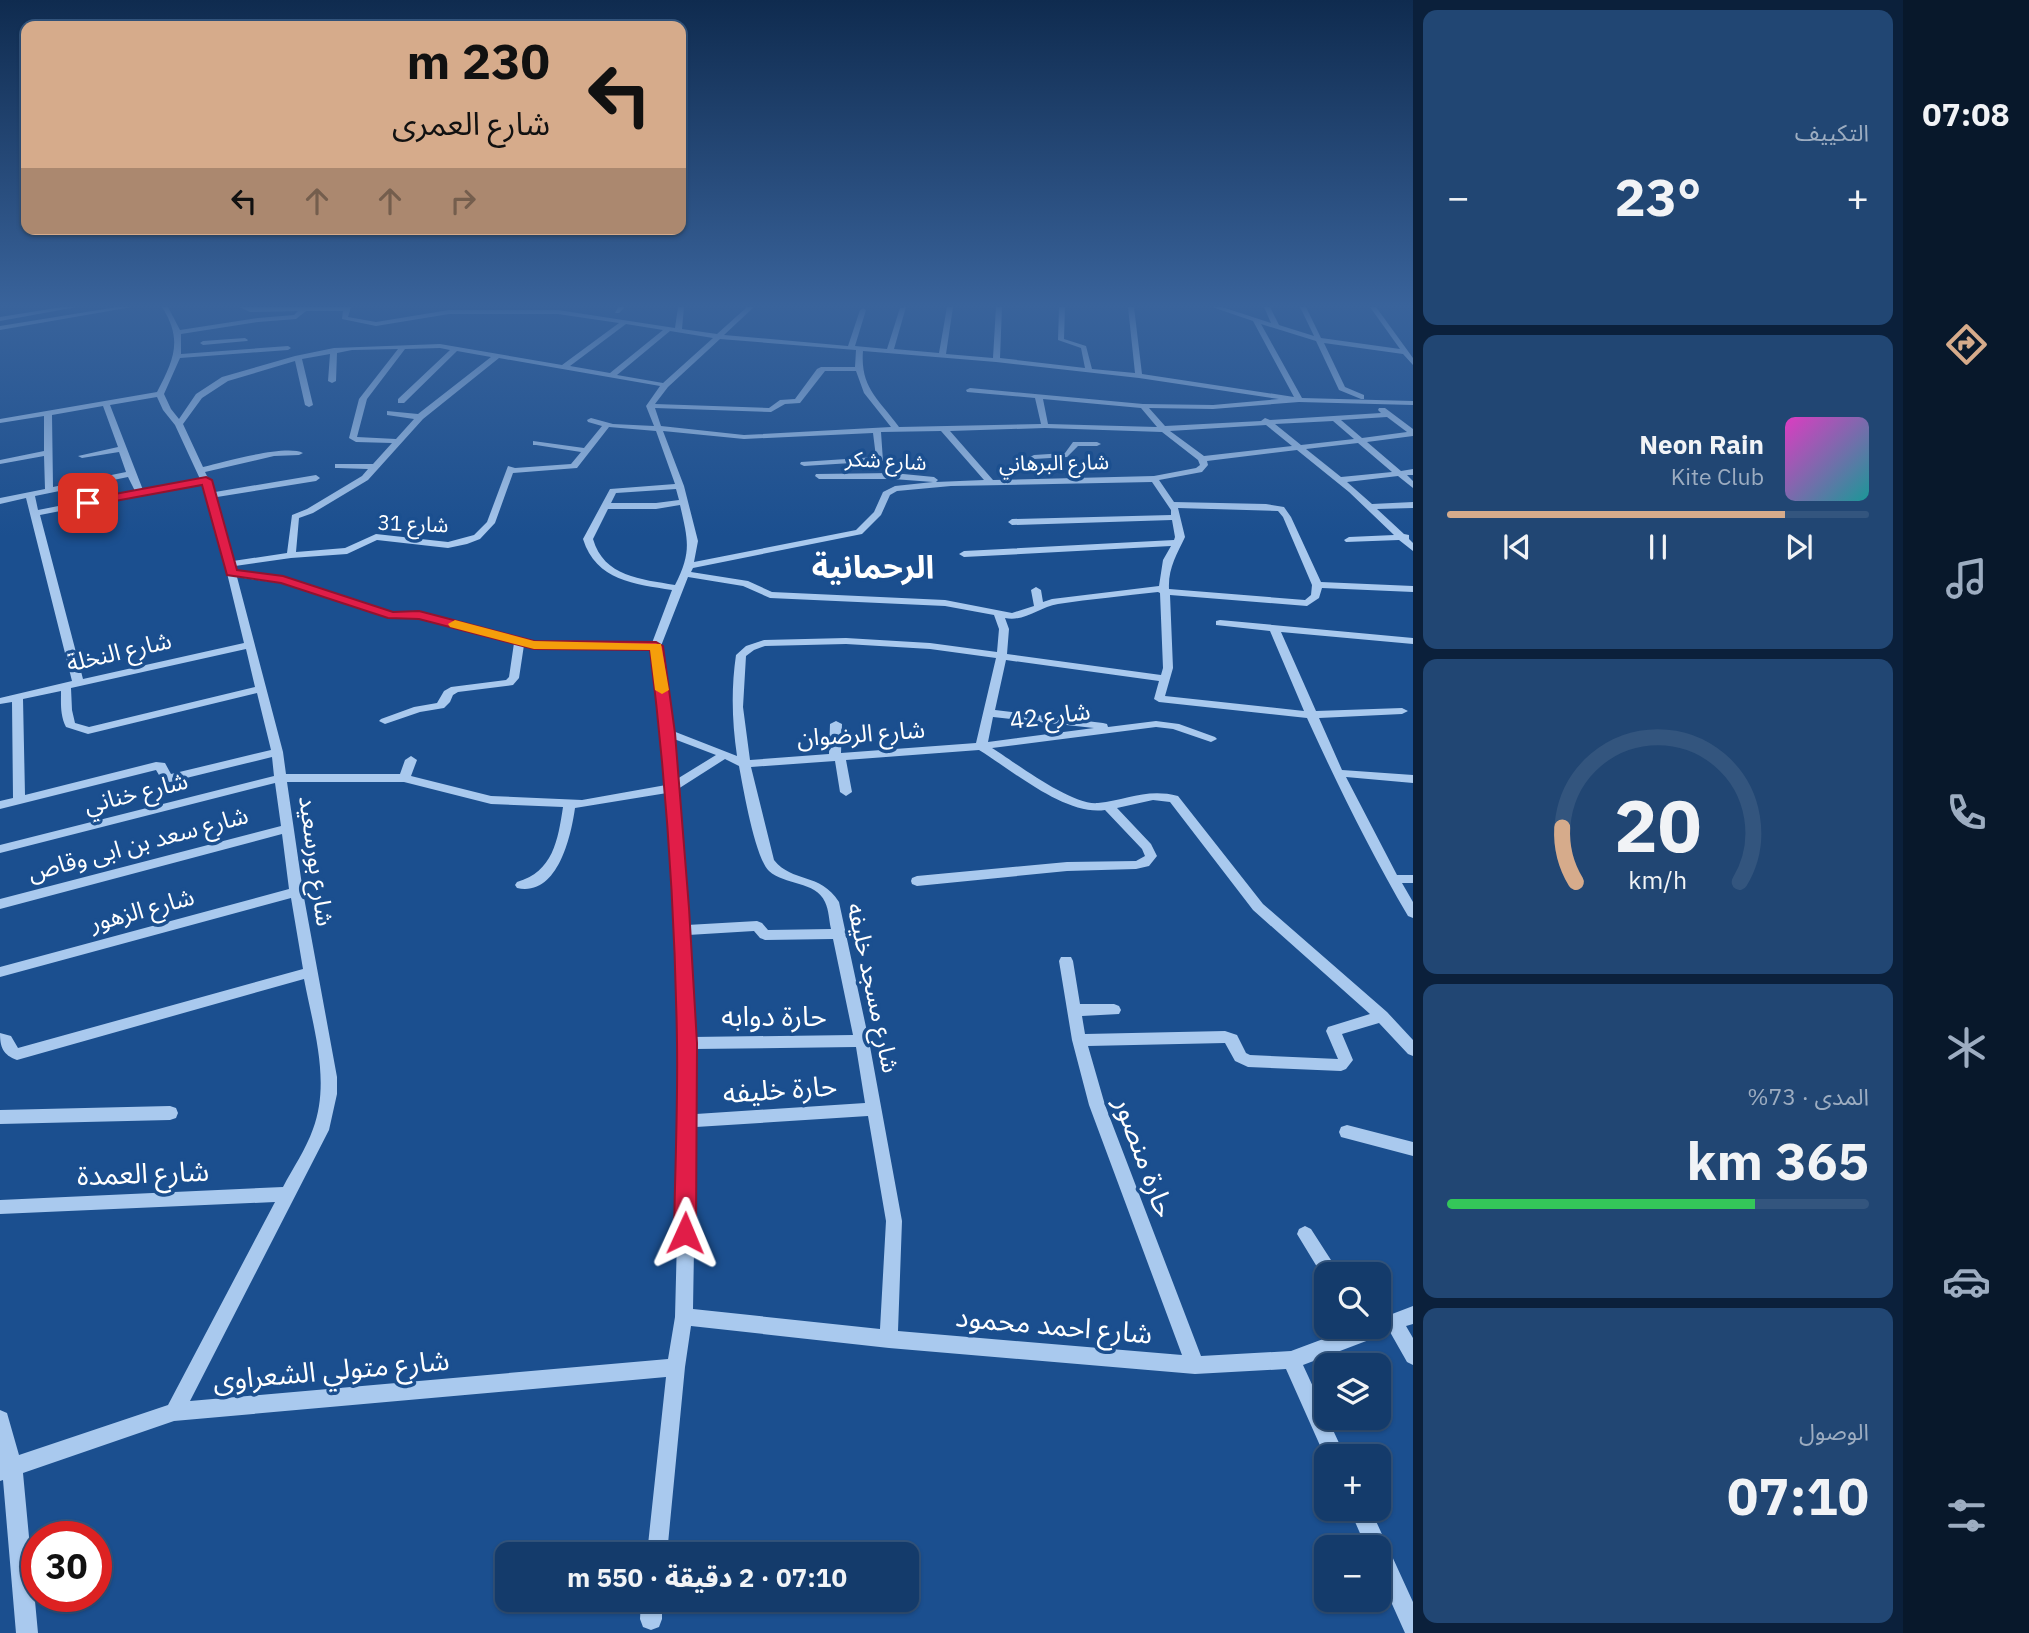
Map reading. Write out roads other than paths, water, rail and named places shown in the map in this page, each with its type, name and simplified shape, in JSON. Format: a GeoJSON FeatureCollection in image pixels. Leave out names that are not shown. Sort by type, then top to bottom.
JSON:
{"type":"FeatureCollection","features":[{"type":"Feature","properties":{"kind":"street"},"geometry":{"type":"LineString","coordinates":[[0,421],[160,394],[165,383]]}},
{"type":"Feature","properties":{"kind":"street"},"geometry":{"type":"LineString","coordinates":[[179,424],[200,396],[218,383]]}},
{"type":"Feature","properties":{"kind":"street"},"geometry":{"type":"LineString","coordinates":[[304,383],[309,405]]}},
{"type":"Feature","properties":{"kind":"street"},"geometry":{"type":"LineString","coordinates":[[375,383],[363,399],[352,438],[400,441]]}},
{"type":"Feature","properties":{"kind":"street"},"geometry":{"type":"LineString","coordinates":[[401,401],[419,383]]}},
{"type":"Feature","properties":{"kind":"street"},"geometry":{"type":"LineString","coordinates":[[291,555],[295,517],[350,488],[376,467],[420,417],[463,383]]}},
{"type":"Feature","properties":{"kind":"street"},"geometry":{"type":"LineString","coordinates":[[650,406],[665,385],[654,383]]}},
{"type":"Feature","properties":{"kind":"street"},"geometry":{"type":"LineString","coordinates":[[650,406],[771,410],[783,402],[797,401],[812,383]]}},
{"type":"Feature","properties":{"kind":"street"},"geometry":{"type":"LineString","coordinates":[[861,383],[884,409],[896,429]]}},
{"type":"Feature","properties":{"kind":"street"},"geometry":{"type":"LineString","coordinates":[[1187,383],[1299,400]]}},
{"type":"Feature","properties":{"kind":"street"},"geometry":{"type":"LineString","coordinates":[[1290,383],[1299,400]]}},
{"type":"Feature","properties":{"kind":"street"},"geometry":{"type":"LineString","coordinates":[[1340,383],[1342,388],[1367,400],[1413,433]]}},
{"type":"Feature","properties":{"kind":"street"},"geometry":{"type":"LineString","coordinates":[[970,390],[1143,406],[1250,406],[1299,400],[1413,403]]}},
{"type":"Feature","properties":{"kind":"street","name":"شارع بورسعيد"},"geometry":{"type":"LineString","coordinates":[[160,394],[167,410],[179,424],[212,495],[277,752],[296,892],[329,1077],[329,1094],[321,1130],[174,1412]]}},
{"type":"Feature","properties":{"kind":"street"},"geometry":{"type":"LineString","coordinates":[[1367,400],[1413,395]]}},
{"type":"Feature","properties":{"kind":"street"},"geometry":{"type":"LineString","coordinates":[[1038,397],[1045,426]]}},
{"type":"Feature","properties":{"kind":"street"},"geometry":{"type":"LineString","coordinates":[[106,403],[140,493]]}},
{"type":"Feature","properties":{"kind":"street"},"geometry":{"type":"LineString","coordinates":[[650,406],[680,486],[693,541],[688,570],[678,588],[656,646],[672,788],[687,1043],[688,1121],[684,1317],[676,1367],[658,1542]]}},
{"type":"Feature","properties":{"kind":"street"},"geometry":{"type":"LineString","coordinates":[[1143,406],[1163,430],[1202,459],[1301,449],[1413,433]]}},
{"type":"Feature","properties":{"kind":"street"},"geometry":{"type":"LineString","coordinates":[[1250,406],[1339,480],[1413,548]]}},
{"type":"Feature","properties":{"kind":"street"},"geometry":{"type":"LineString","coordinates":[[48,413],[49,491]]}},
{"type":"Feature","properties":{"kind":"street"},"geometry":{"type":"LineString","coordinates":[[390,413],[420,417]]}},
{"type":"Feature","properties":{"kind":"street"},"geometry":{"type":"LineString","coordinates":[[591,420],[607,425],[744,437],[896,429],[1045,426],[1163,430],[1389,415]]}},
{"type":"Feature","properties":{"kind":"street"},"geometry":{"type":"LineString","coordinates":[[1334,418],[1413,485]]}},
{"type":"Feature","properties":{"kind":"street"},"geometry":{"type":"LineString","coordinates":[[511,469],[570,467],[577,464],[607,425]]}},
{"type":"Feature","properties":{"kind":"street"},"geometry":{"type":"LineString","coordinates":[[1080,444],[1081,427]]}},
{"type":"Feature","properties":{"kind":"street"},"geometry":{"type":"LineString","coordinates":[[943,428],[989,482]]}},
{"type":"Feature","properties":{"kind":"street"},"geometry":{"type":"LineString","coordinates":[[804,464],[880,459],[877,430]]}},
{"type":"Feature","properties":{"kind":"street"},"geometry":{"type":"LineString","coordinates":[[536,443],[587,451]]}},
{"type":"Feature","properties":{"kind":"street"},"geometry":{"type":"LineString","coordinates":[[1034,457],[1067,455],[1075,444],[1097,444]]}},
{"type":"Feature","properties":{"kind":"street"},"geometry":{"type":"LineString","coordinates":[[82,456],[122,449]]}},
{"type":"Feature","properties":{"kind":"street"},"geometry":{"type":"LineString","coordinates":[[0,462],[49,453]]}},
{"type":"Feature","properties":{"kind":"street"},"geometry":{"type":"LineString","coordinates":[[35,513],[140,493],[274,454],[299,453]]}},
{"type":"Feature","properties":{"kind":"street","name":"شارع البرهاني"},"geometry":{"type":"LineString","coordinates":[[688,570],[859,532],[865,529],[878,513],[886,494],[895,489],[951,483],[1154,479],[1199,470],[1204,465],[1202,459]]}},
{"type":"Feature","properties":{"kind":"street"},"geometry":{"type":"LineString","coordinates":[[338,466],[376,467]]}},
{"type":"Feature","properties":{"kind":"street","name":"شارع 31"},"geometry":{"type":"LineString","coordinates":[[231,568],[291,555],[347,551],[376,537],[448,545],[477,537],[491,523],[511,469]]}},
{"type":"Feature","properties":{"kind":"street"},"geometry":{"type":"LineString","coordinates":[[1339,480],[1413,472]]}},
{"type":"Feature","properties":{"kind":"street"},"geometry":{"type":"LineString","coordinates":[[0,501],[131,474]]}},
{"type":"Feature","properties":{"kind":"street","name":"شارع شكر"},"geometry":{"type":"LineString","coordinates":[[819,476],[893,475],[951,483]]}},
{"type":"Feature","properties":{"kind":"street"},"geometry":{"type":"LineString","coordinates":[[212,495],[316,478]]}},
{"type":"Feature","properties":{"kind":"street"},"geometry":{"type":"LineString","coordinates":[[1154,479],[1172,505],[1180,537],[1168,560],[1162,589],[1167,629],[1166,679],[1159,699],[1311,715],[1402,711]]}},
{"type":"Feature","properties":{"kind":"street"},"geometry":{"type":"LineString","coordinates":[[678,588],[620,575],[602,565],[589,546],[589,539],[613,491],[680,486]]}},
{"type":"Feature","properties":{"kind":"street"},"geometry":{"type":"LineString","coordinates":[[30,495],[72,684],[66,710],[70,725],[88,731],[260,689]]}},
{"type":"Feature","properties":{"kind":"street"},"geometry":{"type":"LineString","coordinates":[[606,506],[656,506],[684,502]]}},
{"type":"Feature","properties":{"kind":"street"},"geometry":{"type":"LineString","coordinates":[[688,570],[748,583],[770,595],[945,603],[998,614],[1024,614],[1052,602],[1162,589],[1307,603],[1317,596],[1317,586],[1281,509],[1172,505]]}},
{"type":"Feature","properties":{"kind":"street"},"geometry":{"type":"LineString","coordinates":[[1368,507],[1413,505]]}},
{"type":"Feature","properties":{"kind":"street"},"geometry":{"type":"LineString","coordinates":[[1012,522],[1177,517]]}},
{"type":"Feature","properties":{"kind":"street"},"geometry":{"type":"LineString","coordinates":[[1349,540],[1413,537]]}},
{"type":"Feature","properties":{"kind":"street"},"geometry":{"type":"LineString","coordinates":[[964,554],[1178,542]]}},
{"type":"Feature","properties":{"kind":"street"},"geometry":{"type":"LineString","coordinates":[[231,568],[283,580],[392,615],[419,615],[519,643],[549,647],[656,646]]}},
{"type":"Feature","properties":{"kind":"street"},"geometry":{"type":"LineString","coordinates":[[1317,586],[1413,589]]}},
{"type":"Feature","properties":{"kind":"street"},"geometry":{"type":"LineString","coordinates":[[1036,590],[1039,607]]}},
{"type":"Feature","properties":{"kind":"street"},"geometry":{"type":"LineString","coordinates":[[998,614],[1004,629],[1002,655],[981,746],[1077,803],[1100,806],[1160,795],[1179,803],[1258,907],[1382,1016],[1413,1050]]}},
{"type":"Feature","properties":{"kind":"street"},"geometry":{"type":"LineString","coordinates":[[1220,623],[1413,641]]}},
{"type":"Feature","properties":{"kind":"street"},"geometry":{"type":"LineString","coordinates":[[1274,628],[1339,773],[1392,878],[1413,913]]}},
{"type":"Feature","properties":{"kind":"street","name":"شارع مسجد خليفه"},"geometry":{"type":"LineString","coordinates":[[889,1339],[894,1221],[862,1041],[839,934],[832,902],[824,890],[769,865],[744,764],[738,699],[741,655],[764,643],[846,641],[930,646],[1166,679]]}},
{"type":"Feature","properties":{"kind":"street"},"geometry":{"type":"LineString","coordinates":[[385,721],[418,709],[440,706],[445,702],[448,693],[455,689],[509,682],[514,678],[519,643]]}},
{"type":"Feature","properties":{"kind":"street","name":"شارع النخلة"},"geometry":{"type":"LineString","coordinates":[[0,701],[248,645]]}},
{"type":"Feature","properties":{"kind":"street"},"geometry":{"type":"LineString","coordinates":[[17,697],[19,800]]}},
{"type":"Feature","properties":{"kind":"street","name":"شارع 42"},"geometry":{"type":"LineString","coordinates":[[989,713],[1124,729]]}},
{"type":"Feature","properties":{"kind":"street"},"geometry":{"type":"LineString","coordinates":[[836,724],[838,757],[846,792]]}},
{"type":"Feature","properties":{"kind":"street","name":"شارع 42"},"geometry":{"type":"LineString","coordinates":[[981,746],[1156,724],[1175,726],[1212,739]]}},
{"type":"Feature","properties":{"kind":"street"},"geometry":{"type":"LineString","coordinates":[[667,733],[725,754],[744,764]]}},
{"type":"Feature","properties":{"kind":"street","name":"شارع الرضوان"},"geometry":{"type":"LineString","coordinates":[[744,764],[981,746]]}},
{"type":"Feature","properties":{"kind":"street"},"geometry":{"type":"LineString","coordinates":[[0,804],[156,766],[161,766],[168,778],[277,752]]}},
{"type":"Feature","properties":{"kind":"street","name":"شارع خناني"},"geometry":{"type":"LineString","coordinates":[[0,849],[282,778],[404,778],[491,800],[569,804],[640,796],[672,788],[725,754]]}},
{"type":"Feature","properties":{"kind":"street"},"geometry":{"type":"LineString","coordinates":[[404,778],[411,760]]}},
{"type":"Feature","properties":{"kind":"street"},"geometry":{"type":"LineString","coordinates":[[1339,773],[1413,779]]}},
{"type":"Feature","properties":{"kind":"street"},"geometry":{"type":"LineString","coordinates":[[522,885],[535,881],[551,865],[561,848],[569,804]]}},
{"type":"Feature","properties":{"kind":"street"},"geometry":{"type":"LineString","coordinates":[[917,881],[1141,864],[1149,861],[1151,856],[1147,847],[1100,806]]}},
{"type":"Feature","properties":{"kind":"street","name":"شارع سعد بن ابى وقاص"},"geometry":{"type":"LineString","coordinates":[[0,904],[288,828]]}},
{"type":"Feature","properties":{"kind":"street"},"geometry":{"type":"LineString","coordinates":[[1392,878],[1413,879]]}},
{"type":"Feature","properties":{"kind":"street","name":"شارع الزهور"},"geometry":{"type":"LineString","coordinates":[[0,972],[296,892]]}},
{"type":"Feature","properties":{"kind":"street"},"geometry":{"type":"LineString","coordinates":[[681,930],[757,926],[765,935],[839,934]]}},
{"type":"Feature","properties":{"kind":"street","name":"حارة منصور"},"geometry":{"type":"LineString","coordinates":[[1066,961],[1079,1040],[1097,1105],[1195,1365]]}},
{"type":"Feature","properties":{"kind":"street"},"geometry":{"type":"LineString","coordinates":[[0,1039],[6,1040],[10,1051],[17,1054],[310,972]]}},
{"type":"Feature","properties":{"kind":"street"},"geometry":{"type":"LineString","coordinates":[[1074,1010],[1114,1010]]}},
{"type":"Feature","properties":{"kind":"street"},"geometry":{"type":"LineString","coordinates":[[1079,1040],[1225,1037],[1232,1039],[1240,1057],[1248,1061],[1341,1065],[1346,1060],[1333,1031],[1382,1016]]}},
{"type":"Feature","properties":{"kind":"street","name":"حارة دوابه"},"geometry":{"type":"LineString","coordinates":[[687,1043],[862,1041]]}},
{"type":"Feature","properties":{"kind":"street","name":"حارة خليفه"},"geometry":{"type":"LineString","coordinates":[[688,1121],[875,1109]]}},
{"type":"Feature","properties":{"kind":"street"},"geometry":{"type":"LineString","coordinates":[[0,1117],[170,1113]]}},
{"type":"Feature","properties":{"kind":"street"},"geometry":{"type":"LineString","coordinates":[[1347,1132],[1413,1149]]}},
{"type":"Feature","properties":{"kind":"street","name":"شارع العمدة"},"geometry":{"type":"LineString","coordinates":[[0,1207],[287,1194]]}},
{"type":"Feature","properties":{"kind":"street"},"geometry":{"type":"LineString","coordinates":[[1306,1234],[1324,1262]]}},
{"type":"Feature","properties":{"kind":"street","name":"شارع احمد محمود"},"geometry":{"type":"LineString","coordinates":[[1391,1325],[1413,1315]]}},
{"type":"Feature","properties":{"kind":"street","name":"شارع احمد محمود"},"geometry":{"type":"LineString","coordinates":[[684,1317],[889,1339],[1195,1365],[1291,1360],[1344,1339]]}},
{"type":"Feature","properties":{"kind":"street"},"geometry":{"type":"LineString","coordinates":[[1395,1324],[1413,1356]]}},
{"type":"Feature","properties":{"kind":"street"},"geometry":{"type":"LineString","coordinates":[[1291,1360],[1330,1444]]}},
{"type":"Feature","properties":{"kind":"street","name":"شارع متولي الشعراوى"},"geometry":{"type":"LineString","coordinates":[[6,1468],[174,1412],[676,1367]]}},
{"type":"Feature","properties":{"kind":"street"},"geometry":{"type":"LineString","coordinates":[[0,1420],[27,1633]]}},
{"type":"Feature","properties":{"kind":"street"},"geometry":{"type":"LineString","coordinates":[[1391,1578],[1413,1626]]}},
{"type":"Feature","properties":{"kind":"district","name":"الرحمانية"},"geometry":{"type":"Point","coordinates":[873,567]}}]}
